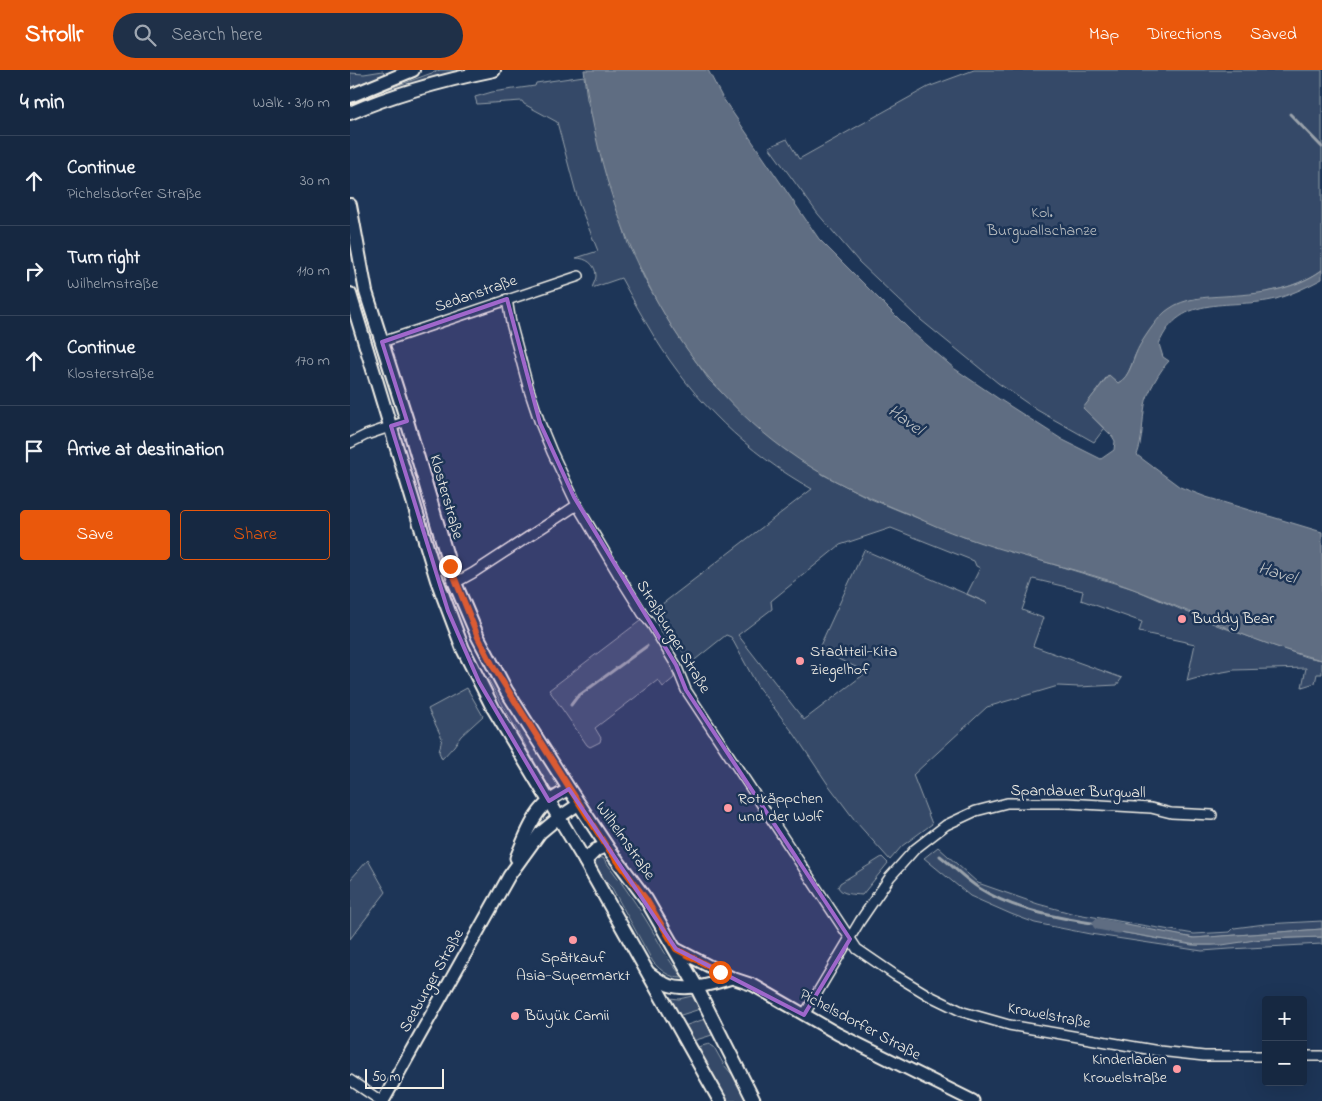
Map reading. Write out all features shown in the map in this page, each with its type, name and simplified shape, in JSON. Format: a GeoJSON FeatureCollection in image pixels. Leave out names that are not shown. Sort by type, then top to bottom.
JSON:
{"type":"FeatureCollection","features":[{"type":"Feature","properties":{"kind":"main road"},"geometry":{"type":"LineString","coordinates":[[350,96],[413,70]]}},
{"type":"Feature","properties":{"kind":"main road"},"geometry":{"type":"LineString","coordinates":[[350,113],[386,99],[435,84],[494,70]]}},
{"type":"Feature","properties":{"kind":"main road","name":"Klosterstraße"},"geometry":{"type":"LineString","coordinates":[[350,205],[366,292],[455,583],[478,637],[494,668],[579,804]]}},
{"type":"Feature","properties":{"kind":"main road","name":"Klosterstraße"},"geometry":{"type":"LineString","coordinates":[[351,299],[437,580],[463,649],[493,708],[558,818]]}},
{"type":"Feature","properties":{"kind":"main road","name":"Wilhelmstraße"},"geometry":{"type":"LineString","coordinates":[[579,804],[606,846],[646,899],[676,949],[754,1101]]}},
{"type":"Feature","properties":{"kind":"main road"},"geometry":{"type":"LineString","coordinates":[[558,818],[585,861],[720,1101]]}},
{"type":"Feature","properties":{"kind":"main road"},"geometry":{"type":"LineString","coordinates":[[585,861],[596,850],[606,846]]}},
{"type":"Feature","properties":{"kind":"street","name":"Sedanstraße"},"geometry":{"type":"LineString","coordinates":[[382,342],[579,276]]}},
{"type":"Feature","properties":{"kind":"street","name":"Straßburger Straße"},"geometry":{"type":"LineString","coordinates":[[507,299],[511,323],[540,423],[578,505],[623,582],[676,665],[686,690],[850,939]]}},
{"type":"Feature","properties":{"kind":"street"},"geometry":{"type":"LineString","coordinates":[[350,443],[366,434],[407,422]]}},
{"type":"Feature","properties":{"kind":"street"},"geometry":{"type":"LineString","coordinates":[[455,583],[473,574],[578,505]]}},
{"type":"Feature","properties":{"kind":"street"},"geometry":{"type":"LineString","coordinates":[[548,801],[569,789]]}},
{"type":"Feature","properties":{"kind":"street","name":"Seeburger Straße"},"geometry":{"type":"LineString","coordinates":[[509,876],[522,842],[548,801]]}},
{"type":"Feature","properties":{"kind":"street","name":"Spandauer Burgwall"},"geometry":{"type":"LineString","coordinates":[[804,1014],[876,897],[915,849],[946,825],[976,811],[1007,803],[1067,803],[1151,808],[1171,813],[1212,815]]}},
{"type":"Feature","properties":{"kind":"street","name":"Wilhelmstraße"},"geometry":{"type":"LineString","coordinates":[[558,818],[579,804]]}},
{"type":"Feature","properties":{"kind":"street","name":"Seeburger Straße"},"geometry":{"type":"LineString","coordinates":[[382,1101],[509,876],[540,833],[558,818]]}},
{"type":"Feature","properties":{"kind":"street","name":"Krowelstraße"},"geometry":{"type":"LineString","coordinates":[[850,939],[857,949],[899,978],[963,1012],[1009,1024],[1158,1051],[1204,1056],[1262,1056]]}},
{"type":"Feature","properties":{"kind":"street","name":"Pichelsdorfer Straße"},"geometry":{"type":"LineString","coordinates":[[676,949],[732,978],[752,985],[897,1064],[972,1101]]}},
{"type":"Feature","properties":{"kind":"street"},"geometry":{"type":"LineString","coordinates":[[648,972],[666,984],[676,987],[696,986],[732,978]]}},
{"type":"Feature","properties":{"kind":"street"},"geometry":{"type":"LineString","coordinates":[[1307,1056],[1322,1056]]}},
{"type":"Feature","properties":{"kind":"street"},"geometry":{"type":"LineString","coordinates":[[350,1080],[382,1101]]}},
{"type":"Feature","properties":{"kind":"highlighted area"},"geometry":{"type":"Polygon","coordinates":[[[507,299],[540,423],[574,497],[676,665],[686,690],[850,939],[804,1015],[676,949],[569,789],[549,801],[479,682],[448,611],[391,426],[407,421],[382,342],[507,299]]]}},
{"type":"Feature","properties":{"kind":"green space"},"geometry":{"type":"Polygon","coordinates":[[[440,70],[464,70],[427,80],[357,105],[355,101],[440,70]]]}},
{"type":"Feature","properties":{"kind":"green space","name":"Kol. Burgwallschanze"},"geometry":{"type":"Polygon","coordinates":[[[974,70],[1322,70],[1322,270],[1307,279],[1272,291],[1233,298],[1178,304],[1138,350],[1126,377],[1118,383],[1108,375],[1084,408],[1104,429],[1094,442],[1037,410],[998,383],[916,316],[859,262],[818,214],[769,147],[787,139],[799,159],[928,87],[974,70]]]}},
{"type":"Feature","properties":{"kind":"green space"},"geometry":{"type":"Polygon","coordinates":[[[383,71],[385,73],[383,75],[351,87],[350,73],[364,74],[383,71]]]}},
{"type":"Feature","properties":{"kind":"green space"},"geometry":{"type":"Polygon","coordinates":[[[584,76],[587,99],[628,244],[645,280],[672,327],[709,380],[748,418],[784,449],[824,475],[871,499],[964,537],[1134,589],[1219,626],[1306,657],[1322,660],[1322,674],[1317,674],[1315,683],[1302,687],[1306,668],[1234,670],[1187,681],[1195,644],[1139,632],[1142,622],[1081,600],[1083,591],[1033,579],[1022,610],[1043,618],[1033,646],[1122,678],[1117,685],[1058,686],[987,707],[913,775],[932,824],[902,846],[890,860],[857,823],[795,735],[758,687],[731,637],[726,635],[691,663],[653,611],[812,489],[788,475],[744,442],[705,404],[670,361],[621,278],[592,288],[596,278],[594,268],[587,261],[576,258],[598,251],[579,204],[557,122],[524,104],[522,101],[477,104],[475,97],[492,92],[535,86],[536,83],[584,76]],[[891,528],[840,545],[771,601],[772,609],[738,635],[804,720],[867,672],[818,650],[864,550],[987,603],[967,594],[980,568],[976,566],[974,561],[891,528]]]}},
{"type":"Feature","properties":{"kind":"green space"},"geometry":{"type":"Polygon","coordinates":[[[640,621],[644,621],[659,640],[667,655],[674,678],[663,687],[658,680],[595,728],[601,738],[600,742],[590,747],[549,690],[640,621]]]}},
{"type":"Feature","properties":{"kind":"green space"},"geometry":{"type":"Polygon","coordinates":[[[491,677],[560,784],[560,787],[555,790],[550,789],[488,679],[491,677]]]}},
{"type":"Feature","properties":{"kind":"green space"},"geometry":{"type":"Polygon","coordinates":[[[467,688],[483,716],[461,736],[442,759],[439,752],[442,738],[428,709],[467,688]]]}},
{"type":"Feature","properties":{"kind":"green space"},"geometry":{"type":"Polygon","coordinates":[[[938,847],[978,883],[1038,904],[1071,913],[1194,934],[1230,932],[1234,928],[1265,924],[1322,921],[1322,929],[1194,938],[1101,921],[1109,930],[1192,945],[1212,945],[1262,939],[1322,937],[1322,944],[1202,951],[1090,934],[1035,923],[970,896],[924,858],[938,847]]]}},
{"type":"Feature","properties":{"kind":"green space"},"geometry":{"type":"Polygon","coordinates":[[[597,857],[603,858],[625,888],[682,978],[666,973],[653,962],[612,888],[593,865],[593,861],[597,857]]]}},
{"type":"Feature","properties":{"kind":"green space"},"geometry":{"type":"Polygon","coordinates":[[[882,857],[888,863],[862,895],[848,894],[840,890],[838,887],[840,883],[882,857]]]}},
{"type":"Feature","properties":{"kind":"green space"},"geometry":{"type":"Polygon","coordinates":[[[368,860],[386,892],[350,939],[350,880],[368,860]]]}},
{"type":"Feature","properties":{"kind":"green space"},"geometry":{"type":"Polygon","coordinates":[[[692,996],[700,1009],[678,1016],[669,1000],[670,998],[679,999],[692,996]]]}},
{"type":"Feature","properties":{"kind":"green space"},"geometry":{"type":"Polygon","coordinates":[[[705,1019],[712,1035],[693,1041],[684,1026],[705,1019]]]}},
{"type":"Feature","properties":{"kind":"green space"},"geometry":{"type":"Polygon","coordinates":[[[709,1044],[714,1047],[724,1065],[738,1081],[748,1101],[727,1101],[697,1049],[709,1044]]]}},
{"type":"Feature","properties":{"kind":"water","name":"Havel"},"geometry":{"type":"Polygon","coordinates":[[[584,70],[708,70],[722,97],[819,239],[913,333],[955,369],[999,399],[1063,440],[1101,459],[1114,450],[1115,441],[1083,408],[1109,375],[1118,383],[1126,376],[1140,345],[1165,312],[1181,302],[1195,299],[1262,292],[1287,287],[1299,283],[1322,270],[1322,279],[1288,295],[1259,302],[1209,306],[1194,310],[1180,317],[1168,328],[1159,344],[1163,357],[1169,361],[1148,394],[1137,455],[1180,487],[1206,497],[1322,532],[1322,660],[1295,653],[1241,634],[1111,581],[1000,549],[951,532],[846,486],[814,469],[784,449],[742,413],[705,373],[673,328],[646,281],[624,230],[606,178],[593,124],[584,70]]]}},
{"type":"Feature","properties":{"kind":"water"},"geometry":{"type":"Polygon","coordinates":[[[1101,920],[1194,938],[1322,929],[1322,937],[1262,939],[1222,945],[1196,945],[1108,930],[1101,920]]]}},
{"type":"Feature","properties":{"kind":"waterway"},"geometry":{"type":"LineString","coordinates":[[1290,114],[1322,147]]}},
{"type":"Feature","properties":{"kind":"waterway"},"geometry":{"type":"LineString","coordinates":[[571,705],[577,697],[647,646]]}},
{"type":"Feature","properties":{"kind":"waterway"},"geometry":{"type":"LineString","coordinates":[[940,856],[992,896],[1036,912],[1098,924]]}},
{"type":"Feature","properties":{"kind":"waterway"},"geometry":{"type":"LineString","coordinates":[[1098,924],[1119,928]]}},
{"type":"Feature","properties":{"kind":"place","name":"Buddy Bear"},"geometry":{"type":"Point","coordinates":[1182,619]}},
{"type":"Feature","properties":{"kind":"place","name":"Stadtteil-Kita Ziegelhof"},"geometry":{"type":"Point","coordinates":[800,661]}},
{"type":"Feature","properties":{"kind":"place","name":"Rotkäppchen und der Wolf"},"geometry":{"type":"Point","coordinates":[728,808]}},
{"type":"Feature","properties":{"kind":"place","name":"Spätkauf Asia-Supermarkt"},"geometry":{"type":"Point","coordinates":[573,940]}},
{"type":"Feature","properties":{"kind":"place","name":"Büyük Camii"},"geometry":{"type":"Point","coordinates":[515,1016]}},
{"type":"Feature","properties":{"kind":"place","name":"Kinderladen Krowelstraße"},"geometry":{"type":"Point","coordinates":[1177,1069]}},
{"type":"Feature","properties":{"kind":"route"},"geometry":{"type":"LineString","coordinates":[[450,566],[455,583],[478,637],[506,690],[606,846],[646,899],[676,949],[720,972]]}}]}
